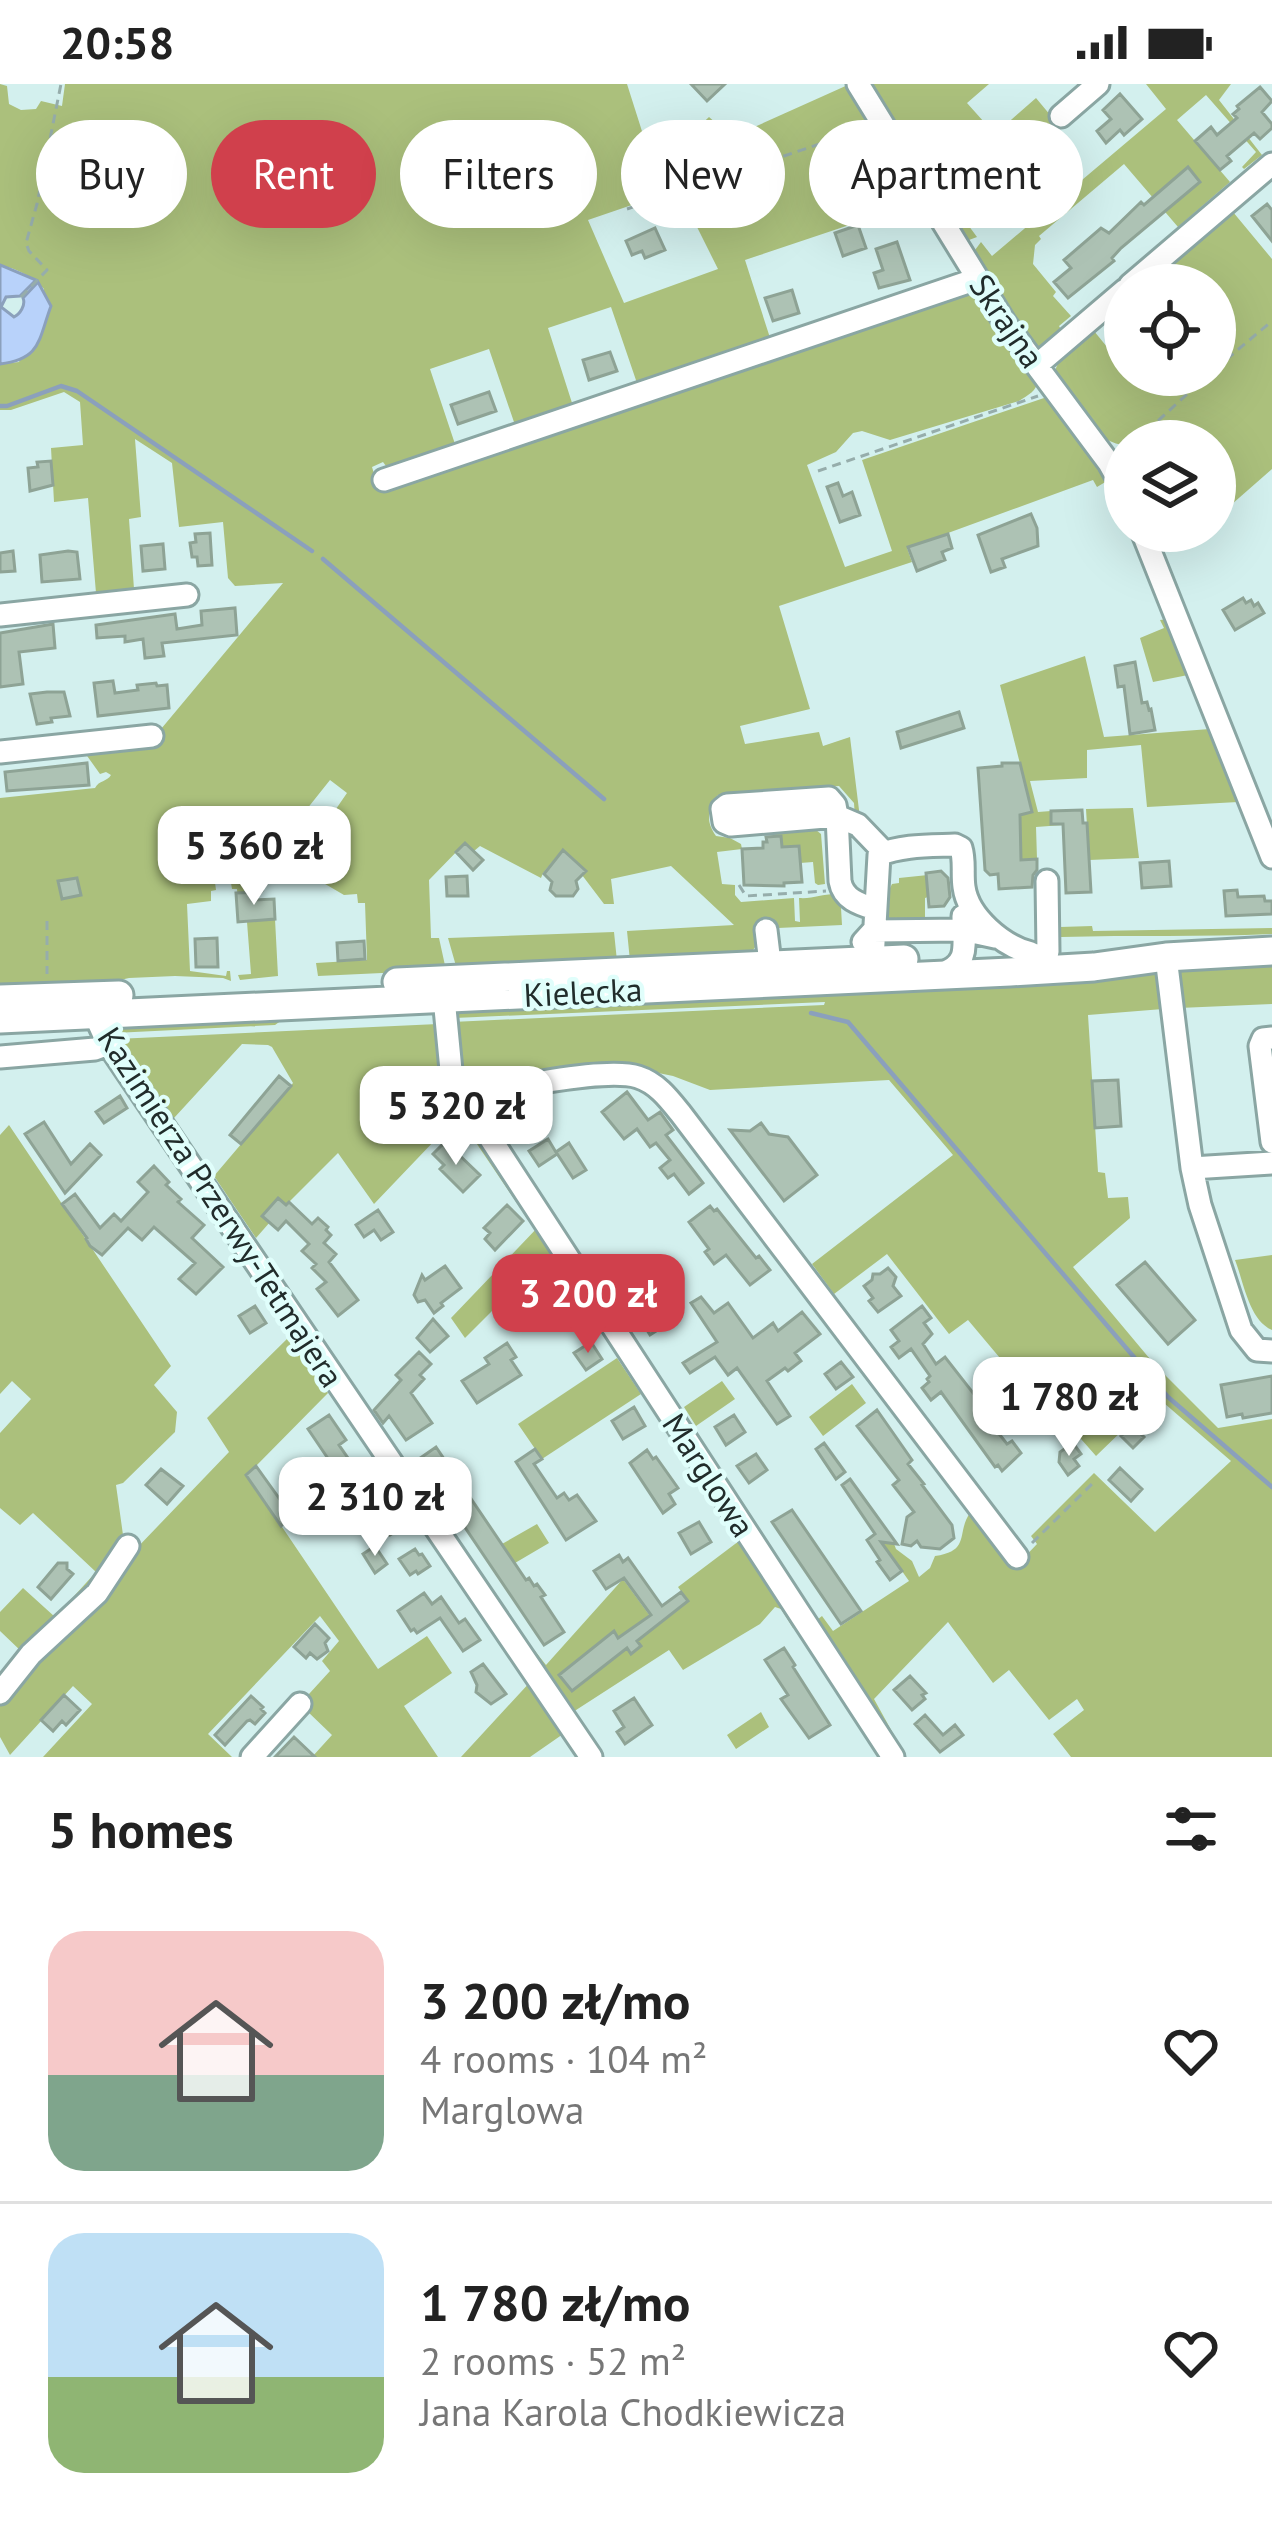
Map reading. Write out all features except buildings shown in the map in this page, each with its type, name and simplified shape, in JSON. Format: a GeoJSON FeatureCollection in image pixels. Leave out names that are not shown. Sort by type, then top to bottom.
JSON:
{"type":"FeatureCollection","features":[{"type":"Feature","properties":{"kind":"main road","name":"Kielecka"},"geometry":{"type":"LineString","coordinates":[[439,989],[471,977],[827,961],[874,933],[963,943],[1094,967],[1272,951]]}},
{"type":"Feature","properties":{"kind":"main road","name":"Kielecka"},"geometry":{"type":"LineString","coordinates":[[0,1019],[97,1002],[934,976],[1024,955],[1096,952],[1166,957]]}},
{"type":"Feature","properties":{"kind":"main road","name":"Kielecka"},"geometry":{"type":"LineString","coordinates":[[0,999],[97,1002]]}},
{"type":"Feature","properties":{"kind":"street","name":"Skrajna"},"geometry":{"type":"LineString","coordinates":[[858,84],[880,120]]}},
{"type":"Feature","properties":{"kind":"street"},"geometry":{"type":"LineString","coordinates":[[1060,116],[1098,84]]}},
{"type":"Feature","properties":{"kind":"street"},"geometry":{"type":"LineString","coordinates":[[1155,264],[1272,164]]}},
{"type":"Feature","properties":{"kind":"street","name":"Skrajna"},"geometry":{"type":"LineString","coordinates":[[946,228],[1104,457]]}},
{"type":"Feature","properties":{"kind":"street"},"geometry":{"type":"LineString","coordinates":[[384,480],[977,279]]}},
{"type":"Feature","properties":{"kind":"street"},"geometry":{"type":"LineString","coordinates":[[1037,365],[1104,308]]}},
{"type":"Feature","properties":{"kind":"street"},"geometry":{"type":"LineString","coordinates":[[1150,552],[1272,856]]}},
{"type":"Feature","properties":{"kind":"street"},"geometry":{"type":"LineString","coordinates":[[0,615],[187,595]]}},
{"type":"Feature","properties":{"kind":"street"},"geometry":{"type":"LineString","coordinates":[[0,752],[152,736]]}},
{"type":"Feature","properties":{"kind":"street"},"geometry":{"type":"LineString","coordinates":[[874,933],[861,905],[841,887],[837,816],[858,825],[883,851]]}},
{"type":"Feature","properties":{"kind":"street"},"geometry":{"type":"LineString","coordinates":[[895,977],[879,972],[874,933],[879,855],[958,846],[964,854],[963,943],[955,968],[934,976]]}},
{"type":"Feature","properties":{"kind":"street"},"geometry":{"type":"LineString","coordinates":[[964,892],[987,926],[1024,955],[1047,881]]}},
{"type":"Feature","properties":{"kind":"street"},"geometry":{"type":"LineString","coordinates":[[766,930],[770,963]]}},
{"type":"Feature","properties":{"kind":"street"},"geometry":{"type":"LineString","coordinates":[[1166,957],[1200,1205],[1241,1330],[1257,1350],[1272,1352]]}},
{"type":"Feature","properties":{"kind":"street","name":"Marglowa"},"geometry":{"type":"LineString","coordinates":[[439,989],[451,1070],[466,1101],[893,1757]]}},
{"type":"Feature","properties":{"kind":"street","name":"Kazimierza Przerwy-Tetmajera"},"geometry":{"type":"LineString","coordinates":[[97,1002],[98,1026],[107,1044],[591,1757]]}},
{"type":"Feature","properties":{"kind":"street"},"geometry":{"type":"LineString","coordinates":[[1272,1038],[1263,1039],[1260,1046],[1272,1142]]}},
{"type":"Feature","properties":{"kind":"street"},"geometry":{"type":"LineString","coordinates":[[0,1057],[107,1044]]}},
{"type":"Feature","properties":{"kind":"street"},"geometry":{"type":"LineString","coordinates":[[466,1101],[590,1076],[629,1075],[660,1090],[1017,1557]]}},
{"type":"Feature","properties":{"kind":"street"},"geometry":{"type":"LineString","coordinates":[[1192,1168],[1272,1163]]}},
{"type":"Feature","properties":{"kind":"street"},"geometry":{"type":"LineString","coordinates":[[0,1693],[32,1654],[97,1593],[128,1546]]}},
{"type":"Feature","properties":{"kind":"street"},"geometry":{"type":"LineString","coordinates":[[253,1757],[300,1705]]}},
{"type":"Feature","properties":{"kind":"path"},"geometry":{"type":"LineString","coordinates":[[21,297],[46,270],[26,243],[61,84]]}},
{"type":"Feature","properties":{"kind":"path"},"geometry":{"type":"LineString","coordinates":[[1236,351],[1272,321]]}},
{"type":"Feature","properties":{"kind":"path"},"geometry":{"type":"LineString","coordinates":[[818,471],[1036,397],[1053,387]]}},
{"type":"Feature","properties":{"kind":"path"},"geometry":{"type":"LineString","coordinates":[[1159,420],[1185,396]]}},
{"type":"Feature","properties":{"kind":"path"},"geometry":{"type":"LineString","coordinates":[[739,885],[746,896],[841,887]]}},
{"type":"Feature","properties":{"kind":"path"},"geometry":{"type":"LineString","coordinates":[[47,921],[47,997]]}},
{"type":"Feature","properties":{"kind":"path"},"geometry":{"type":"LineString","coordinates":[[1017,1557],[1095,1481]]}},
{"type":"Feature","properties":{"kind":"green space"},"geometry":{"type":"Polygon","coordinates":[[[0,84],[7,86],[9,104],[21,110],[36,109],[41,101],[62,106],[65,84],[627,84],[638,120],[621,120],[621,209],[597,217],[597,120],[400,120],[400,228],[591,228],[624,303],[718,269],[698,228],[785,228],[785,120],[770,120],[850,84],[873,120],[809,120],[809,228],[840,228],[745,260],[772,344],[639,389],[611,307],[548,328],[573,406],[515,425],[489,349],[430,369],[457,450],[389,470],[383,462],[372,467],[379,490],[972,290],[982,297],[1038,380],[1036,387],[1019,401],[890,440],[862,431],[853,433],[836,452],[807,465],[845,567],[892,551],[862,460],[1044,398],[1050,399],[1104,469],[1104,483],[1097,487],[1093,480],[907,548],[912,562],[779,606],[810,709],[740,726],[745,744],[819,732],[823,746],[850,737],[860,818],[855,818],[854,803],[839,786],[718,795],[709,820],[716,836],[741,844],[742,849],[717,852],[722,884],[735,885],[741,902],[794,898],[795,921],[800,922],[799,898],[835,894],[842,925],[757,929],[756,946],[750,954],[630,961],[627,931],[734,925],[671,866],[611,879],[614,904],[604,904],[582,875],[585,870],[562,850],[541,878],[465,843],[429,880],[431,938],[439,938],[446,970],[318,976],[316,963],[367,960],[365,903],[358,903],[357,894],[344,895],[296,867],[347,793],[330,780],[244,888],[246,901],[238,901],[229,871],[214,875],[216,890],[211,891],[211,901],[187,904],[190,971],[226,976],[230,971],[231,981],[175,976],[0,989],[0,798],[95,788],[107,779],[111,775],[100,774],[85,753],[146,747],[283,583],[235,586],[228,578],[223,522],[179,527],[172,463],[135,439],[141,517],[129,519],[134,589],[96,593],[88,498],[54,502],[51,448],[83,445],[80,402],[64,392],[0,410],[0,364],[19,362],[44,289],[0,265],[0,84]]]}},
{"type":"Feature","properties":{"kind":"green space"},"geometry":{"type":"Polygon","coordinates":[[[867,84],[989,84],[967,103],[982,120],[889,120],[867,84]]]}},
{"type":"Feature","properties":{"kind":"green space"},"geometry":{"type":"Polygon","coordinates":[[[1146,84],[1231,84],[1219,100],[1262,155],[1242,167],[1256,152],[1206,95],[1177,120],[1230,182],[1178,227],[1124,164],[1083,199],[1083,179],[1166,109],[1146,84]]]}},
{"type":"Feature","properties":{"kind":"green space"},"geometry":{"type":"Polygon","coordinates":[[[1036,98],[1054,120],[1011,120],[1036,98]]]}},
{"type":"Feature","properties":{"kind":"green space"},"geometry":{"type":"Polygon","coordinates":[[[1233,212],[1272,259],[1272,469],[1236,501],[1236,420],[1104,420],[1104,437],[1083,419],[1054,379],[1063,357],[1094,331],[1104,343],[1104,396],[1236,396],[1236,264],[1172,264],[1233,212]]]}},
{"type":"Feature","properties":{"kind":"green space"},"geometry":{"type":"Polygon","coordinates":[[[957,228],[970,228],[977,237],[969,240],[957,228]]]}},
{"type":"Feature","properties":{"kind":"green space"},"geometry":{"type":"Polygon","coordinates":[[[1025,228],[1048,228],[1035,245],[1033,264],[1071,316],[1059,326],[1063,333],[1034,352],[972,254],[981,242],[992,256],[1025,228]]]}},
{"type":"Feature","properties":{"kind":"green space"},"geometry":{"type":"Polygon","coordinates":[[[1168,619],[1193,674],[1153,682],[1140,638],[1164,628],[1160,620],[1168,619]]]}},
{"type":"Feature","properties":{"kind":"green space"},"geometry":{"type":"Polygon","coordinates":[[[1085,656],[1104,737],[1210,729],[1253,835],[1238,802],[1147,807],[1141,745],[1087,750],[1087,778],[1030,781],[1038,812],[1051,811],[1052,824],[1063,825],[1036,827],[1037,859],[1021,860],[1020,815],[1032,811],[1000,685],[1085,656]]]}},
{"type":"Feature","properties":{"kind":"green space"},"geometry":{"type":"Polygon","coordinates":[[[1133,808],[1139,858],[1089,860],[1086,809],[1133,808]]]}},
{"type":"Feature","properties":{"kind":"green space"},"geometry":{"type":"Polygon","coordinates":[[[816,830],[821,834],[825,884],[818,885],[813,862],[800,863],[799,846],[782,847],[781,835],[766,835],[816,830]]]}},
{"type":"Feature","properties":{"kind":"green space"},"geometry":{"type":"Polygon","coordinates":[[[928,875],[925,919],[890,920],[892,884],[899,883],[899,878],[928,875]]]}},
{"type":"Feature","properties":{"kind":"green space"},"geometry":{"type":"Polygon","coordinates":[[[275,919],[278,976],[240,980],[238,975],[251,974],[247,922],[275,919]]]}},
{"type":"Feature","properties":{"kind":"green space"},"geometry":{"type":"Polygon","coordinates":[[[1092,926],[1093,931],[1272,928],[1272,934],[1061,937],[1060,927],[1092,926]]]}},
{"type":"Feature","properties":{"kind":"green space"},"geometry":{"type":"Polygon","coordinates":[[[614,932],[617,961],[456,966],[448,938],[614,932]]]}},
{"type":"Feature","properties":{"kind":"green space"},"geometry":{"type":"Polygon","coordinates":[[[1272,965],[1272,1004],[1179,1008],[1176,972],[1180,968],[1272,965]]]}},
{"type":"Feature","properties":{"kind":"green space"},"geometry":{"type":"Polygon","coordinates":[[[1153,970],[1159,977],[1163,1009],[1088,1015],[1098,1172],[1105,1173],[1108,1198],[1128,1197],[1130,1218],[1073,1267],[1155,1365],[1218,1428],[1272,1419],[1272,1757],[1071,1757],[1053,1734],[1084,1710],[1077,1699],[1049,1720],[1009,1670],[993,1683],[948,1622],[874,1699],[895,1737],[890,1740],[817,1620],[822,1616],[833,1631],[909,1581],[882,1543],[891,1536],[919,1577],[935,1556],[958,1545],[970,1513],[1013,1569],[1037,1544],[1031,1536],[1094,1473],[1155,1532],[1231,1461],[1157,1397],[1096,1456],[1032,1396],[968,1320],[949,1334],[887,1254],[834,1294],[812,1264],[953,1155],[889,1080],[710,1090],[634,1068],[478,1086],[462,1072],[452,1022],[825,1002],[454,1018],[464,1007],[1153,970]]]}},
{"type":"Feature","properties":{"kind":"green space"},"geometry":{"type":"Polygon","coordinates":[[[220,1016],[282,1020],[275,1025],[114,1033],[121,1022],[220,1016]]]}},
{"type":"Feature","properties":{"kind":"green space"},"geometry":{"type":"Polygon","coordinates":[[[438,1024],[532,1218],[529,1221],[458,1116],[374,1204],[338,1153],[286,1205],[277,1199],[262,1215],[270,1222],[256,1238],[214,1176],[293,1083],[272,1047],[242,1044],[174,1118],[162,1112],[116,1039],[438,1024]]]}},
{"type":"Feature","properties":{"kind":"green space"},"geometry":{"type":"Polygon","coordinates":[[[9,1125],[171,1366],[154,1385],[177,1412],[175,1432],[116,1485],[124,1542],[134,1551],[229,1452],[207,1418],[290,1336],[328,1393],[247,1475],[378,1669],[427,1636],[452,1673],[404,1706],[438,1757],[312,1757],[332,1735],[306,1710],[309,1694],[330,1671],[322,1661],[339,1641],[320,1616],[208,1734],[232,1757],[43,1757],[92,1704],[73,1686],[10,1755],[0,1737],[0,1675],[22,1652],[0,1631],[0,1612],[23,1588],[55,1617],[96,1572],[33,1513],[20,1525],[0,1508],[0,1433],[31,1399],[12,1381],[0,1394],[0,1135],[9,1125]]]}},
{"type":"Feature","properties":{"kind":"green space"},"geometry":{"type":"Polygon","coordinates":[[[539,1226],[555,1248],[465,1338],[451,1318],[539,1226]]]}},
{"type":"Feature","properties":{"kind":"green space"},"geometry":{"type":"Polygon","coordinates":[[[1272,1255],[1272,1330],[1253,1310],[1235,1260],[1272,1255]]]}},
{"type":"Feature","properties":{"kind":"green space"},"geometry":{"type":"Polygon","coordinates":[[[617,1358],[641,1394],[542,1459],[518,1424],[617,1358]]]}},
{"type":"Feature","properties":{"kind":"green space"},"geometry":{"type":"Polygon","coordinates":[[[722,1381],[735,1399],[696,1426],[684,1407],[722,1381]]]}},
{"type":"Feature","properties":{"kind":"green space"},"geometry":{"type":"Polygon","coordinates":[[[852,1384],[866,1403],[823,1436],[809,1417],[852,1384]]]}},
{"type":"Feature","properties":{"kind":"green space"},"geometry":{"type":"Polygon","coordinates":[[[537,1524],[549,1543],[515,1563],[502,1544],[537,1524]]]}},
{"type":"Feature","properties":{"kind":"green space"},"geometry":{"type":"Polygon","coordinates":[[[736,1538],[799,1624],[793,1628],[775,1607],[760,1624],[683,1670],[669,1650],[573,1712],[535,1651],[546,1665],[623,1579],[650,1616],[618,1638],[613,1632],[559,1675],[572,1690],[627,1648],[631,1653],[637,1641],[688,1601],[678,1587],[738,1542],[736,1538]]]}},
{"type":"Feature","properties":{"kind":"green space"},"geometry":{"type":"Polygon","coordinates":[[[532,1680],[566,1732],[530,1757],[461,1757],[532,1680]]]}},
{"type":"Feature","properties":{"kind":"green space"},"geometry":{"type":"Polygon","coordinates":[[[761,1712],[769,1727],[736,1749],[727,1735],[761,1712]]]}},
{"type":"Feature","properties":{"kind":"water"},"geometry":{"type":"Polygon","coordinates":[[[0,265],[36,280],[20,296],[6,297],[1,307],[16,316],[23,298],[38,282],[51,306],[31,353],[0,364],[0,265]]]}},
{"type":"Feature","properties":{"kind":"waterway"},"geometry":{"type":"LineString","coordinates":[[0,406],[61,386],[77,391],[312,551]]}},
{"type":"Feature","properties":{"kind":"waterway"},"geometry":{"type":"LineString","coordinates":[[323,559],[604,799]]}},
{"type":"Feature","properties":{"kind":"waterway"},"geometry":{"type":"LineString","coordinates":[[811,1013],[848,1022],[1168,1397],[1272,1487]]}}]}
